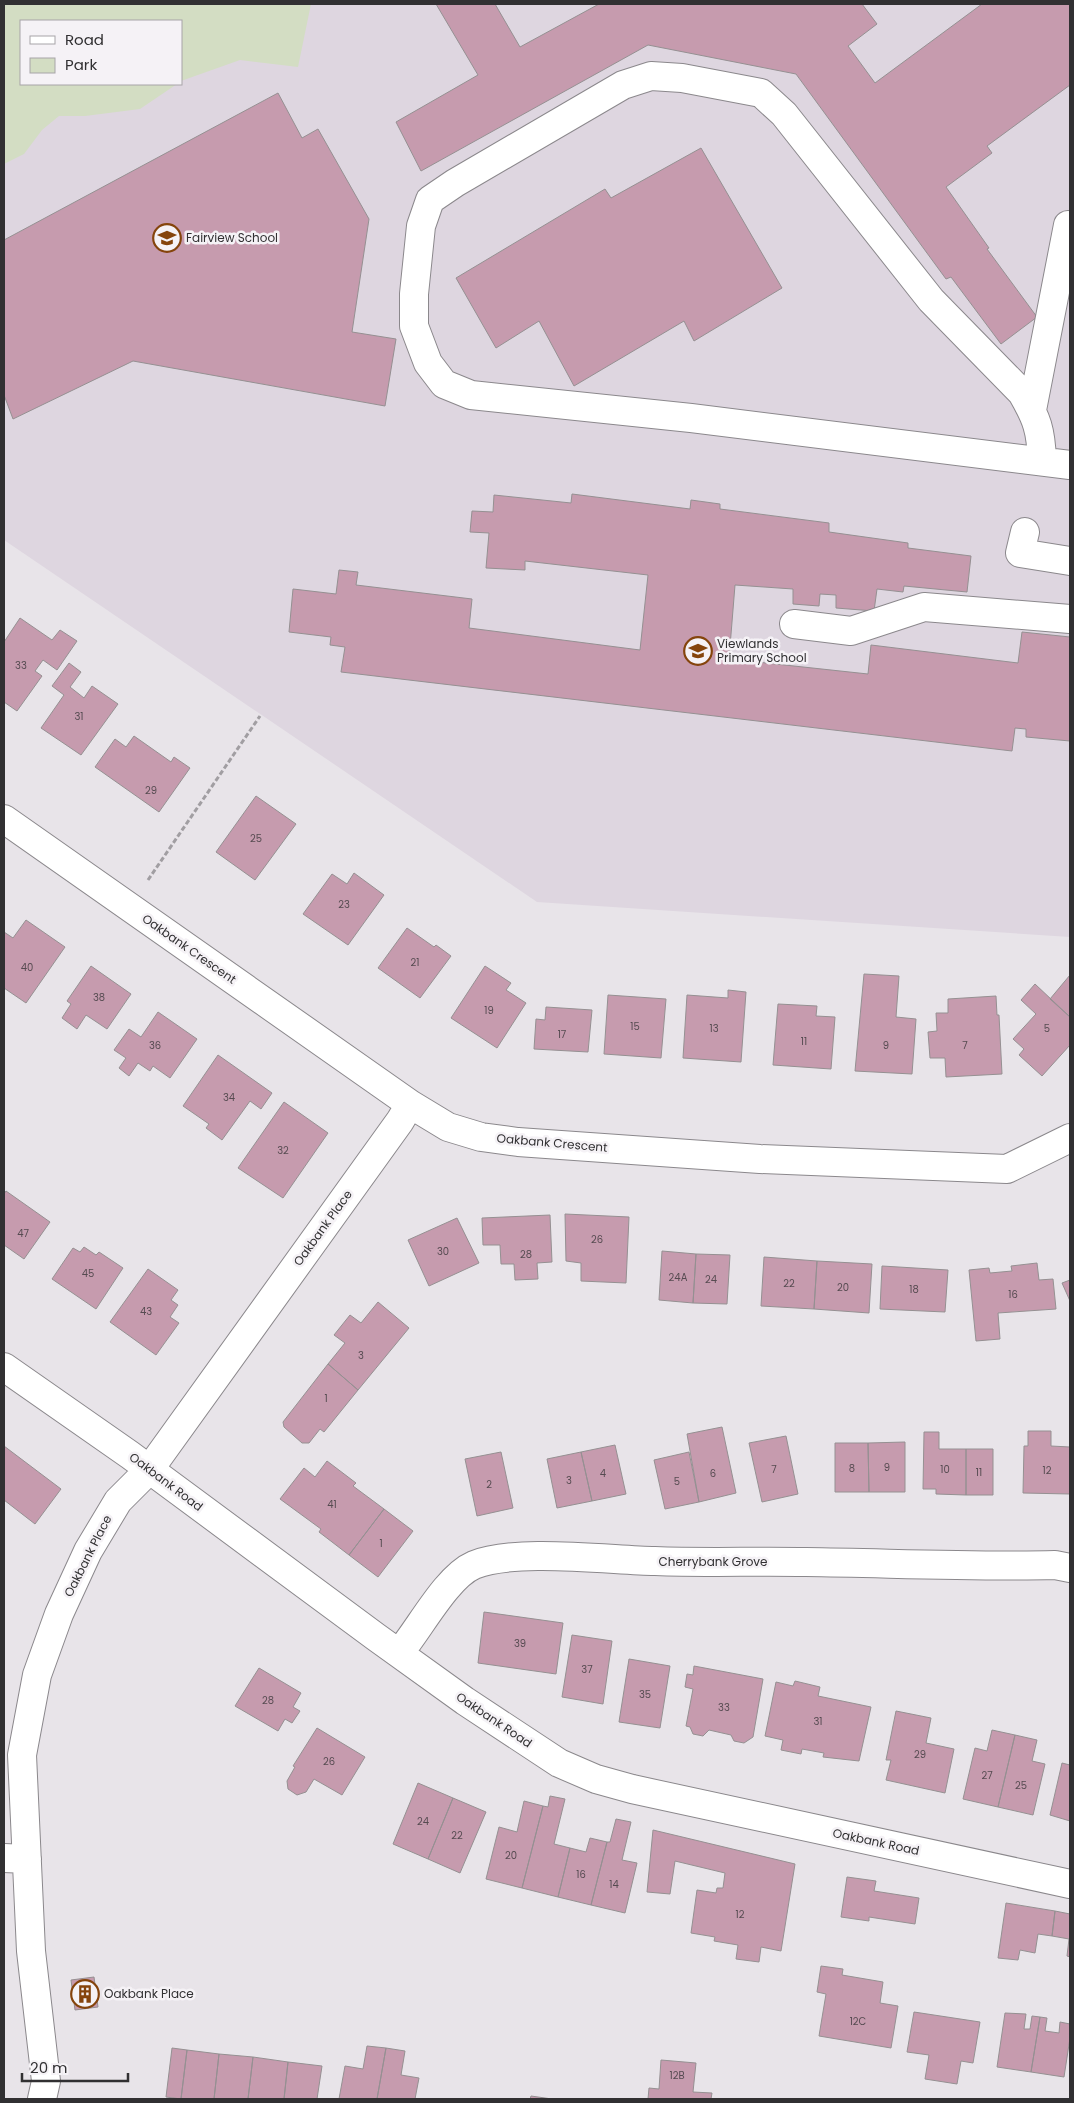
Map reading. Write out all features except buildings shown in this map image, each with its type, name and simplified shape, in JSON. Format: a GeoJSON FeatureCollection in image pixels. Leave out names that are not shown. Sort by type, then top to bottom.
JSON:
{"type":"FeatureCollection","features":[{"type":"Feature","properties":{"kind":"street"},"geometry":{"type":"LineString","coordinates":[[1042,461],[1040,429],[1022,393],[931,300],[784,114],[760,94],[682,78],[651,76],[623,85],[430,200],[420,226],[414,294],[414,326],[428,363],[444,384],[471,395],[700,419],[1070,465]]}},
{"type":"Feature","properties":{"kind":"street"},"geometry":{"type":"LineString","coordinates":[[1032,410],[1070,220]]}},
{"type":"Feature","properties":{"kind":"street"},"geometry":{"type":"LineString","coordinates":[[1021,550],[1070,561]]}},
{"type":"Feature","properties":{"kind":"street"},"geometry":{"type":"LineString","coordinates":[[794,624],[851,631],[924,607],[1070,619]]}},
{"type":"Feature","properties":{"kind":"street","name":"Oakbank Crescent"},"geometry":{"type":"LineString","coordinates":[[4,819],[410,1104],[448,1127],[482,1137],[518,1142],[760,1159],[1007,1169],[1070,1138]]}},
{"type":"Feature","properties":{"kind":"street","name":"Oakbank Place"},"geometry":{"type":"LineString","coordinates":[[42,2099],[46,2081],[32,1951],[15,1858],[22,1755],[37,1675],[59,1614],[88,1551],[118,1501],[149,1470],[400,1121],[410,1104]]}},
{"type":"Feature","properties":{"kind":"street","name":"Oakbank Road"},"geometry":{"type":"LineString","coordinates":[[4,1367],[149,1470],[399,1654],[559,1763],[596,1779],[632,1789],[1070,1884]]}},
{"type":"Feature","properties":{"kind":"street","name":"Cherrybank Grove"},"geometry":{"type":"LineString","coordinates":[[399,1654],[438,1600],[460,1575],[475,1565],[504,1559],[558,1557],[656,1561],[1055,1566],[1070,1568]]}},
{"type":"Feature","properties":{"kind":"path"},"geometry":{"type":"LineString","coordinates":[[130,908],[260,716]]}},
{"type":"Feature","properties":{"kind":"shaded area"},"geometry":{"type":"Polygon","coordinates":[[[4,4],[1070,4],[1070,937],[537,902],[4,540],[4,4]]]}},
{"type":"Feature","properties":{"kind":"green space"},"geometry":{"type":"Polygon","coordinates":[[[4,4],[311,4],[298,67],[240,60],[182,81],[182,20],[20,20],[20,85],[176,85],[140,109],[85,116],[59,116],[42,130],[24,154],[4,164],[4,4]]]}},
{"type":"Feature","properties":{"kind":"place","name":"Fairview School"},"geometry":{"type":"Point","coordinates":[167,238]}},
{"type":"Feature","properties":{"kind":"place","name":"Viewlands Primary School"},"geometry":{"type":"Point","coordinates":[698,651]}},
{"type":"Feature","properties":{"kind":"place","name":"Oakbank Place"},"geometry":{"type":"Point","coordinates":[85,1994]}}]}
